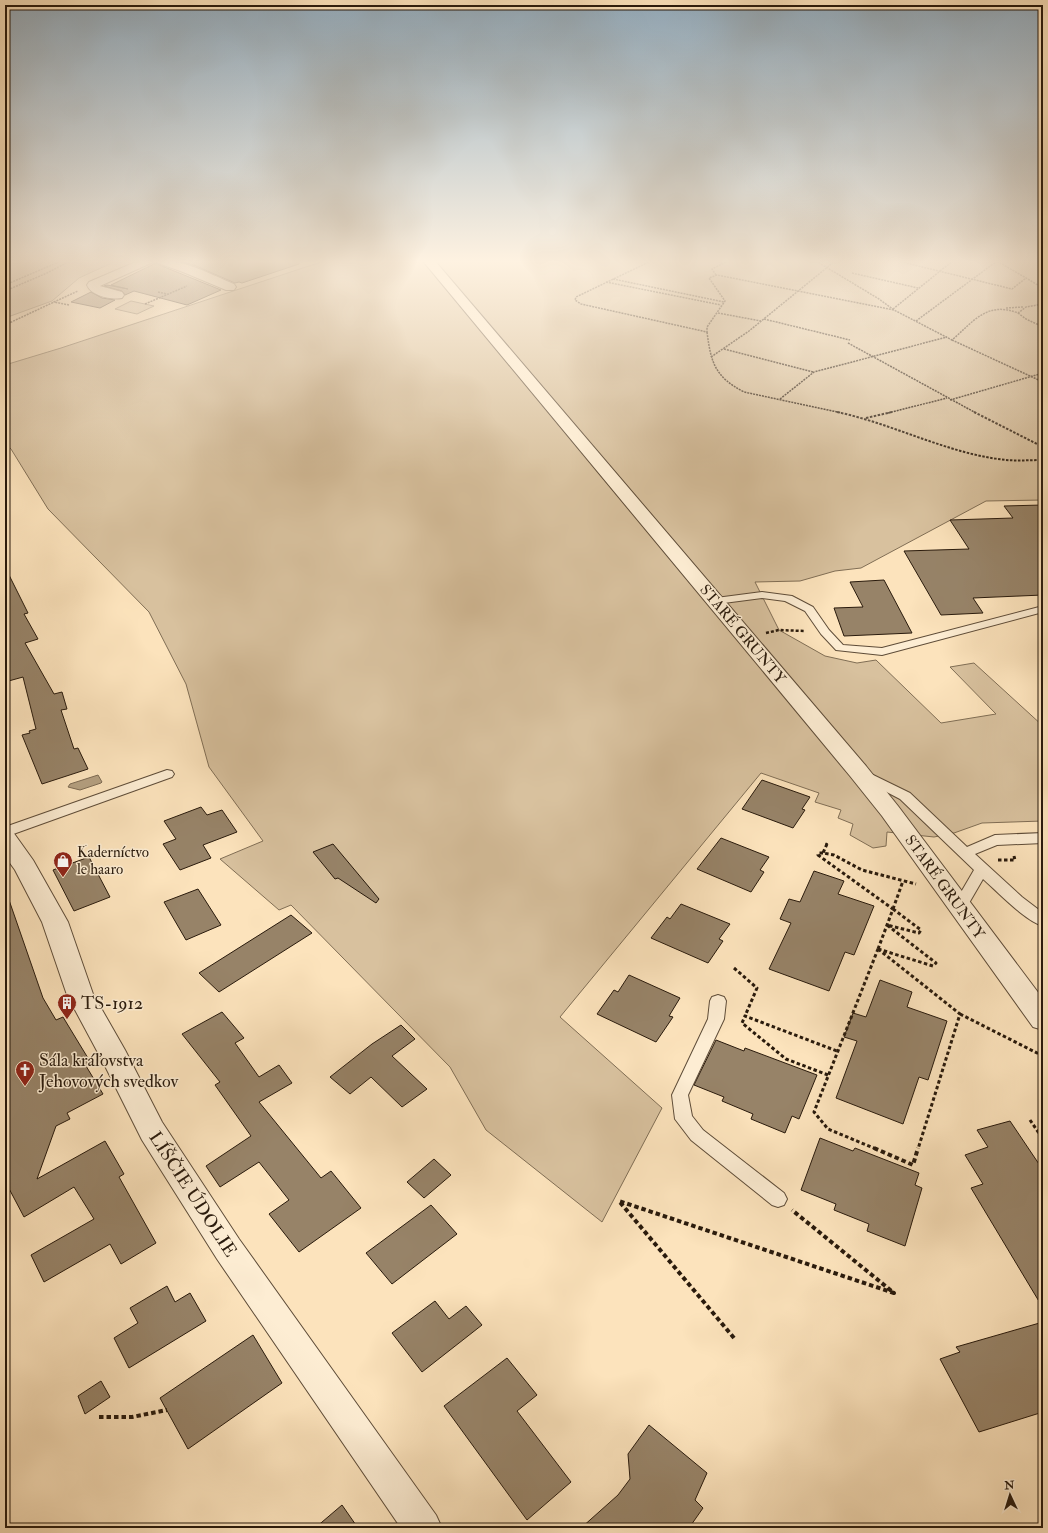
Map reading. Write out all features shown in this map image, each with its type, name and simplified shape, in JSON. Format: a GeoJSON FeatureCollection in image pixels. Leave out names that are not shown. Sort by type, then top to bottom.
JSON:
{"type":"FeatureCollection","features":[{"type":"Feature","properties":{"kind":"street","name":"STARÉ GRUNTY"},"geometry":{"type":"LineString","coordinates":[[489,333],[858,771],[955,899],[1043,1019]]}},
{"type":"Feature","properties":{"kind":"street","name":"LÍŠČIE ÚDOLIE"},"geometry":{"type":"LineString","coordinates":[[5,838],[25,866],[55,922],[80,995],[115,1058],[152,1131],[228,1249],[423,1528]]}},
{"type":"Feature","properties":{"kind":"lane"},"geometry":{"type":"LineString","coordinates":[[716,601],[762,595],[788,598],[809,609],[825,632],[840,648],[882,652],[1043,609]]}},
{"type":"Feature","properties":{"kind":"lane"},"geometry":{"type":"LineString","coordinates":[[858,771],[905,796],[1017,901],[1043,921]]}},
{"type":"Feature","properties":{"kind":"lane"},"geometry":{"type":"LineString","coordinates":[[5,832],[167,774]]}},
{"type":"Feature","properties":{"kind":"lane"},"geometry":{"type":"LineString","coordinates":[[965,853],[995,840],[1043,838]]}},
{"type":"Feature","properties":{"kind":"lane"},"geometry":{"type":"LineString","coordinates":[[955,899],[982,869]]}},
{"type":"Feature","properties":{"kind":"lane"},"geometry":{"type":"LineString","coordinates":[[718,1001],[716,1019],[680,1095],[684,1119],[697,1135],[778,1199]]}},
{"type":"Feature","properties":{"kind":"path"},"geometry":{"type":"LineString","coordinates":[[707,333],[711,357],[719,375],[729,384],[744,392],[866,418],[949,446],[989,457],[1007,460],[1043,460]]}},
{"type":"Feature","properties":{"kind":"path"},"geometry":{"type":"LineString","coordinates":[[711,357],[746,333]]}},
{"type":"Feature","properties":{"kind":"path"},"geometry":{"type":"LineString","coordinates":[[819,333],[850,340]]}},
{"type":"Feature","properties":{"kind":"path"},"geometry":{"type":"LineString","coordinates":[[939,333],[965,347],[1043,382]]}},
{"type":"Feature","properties":{"kind":"path"},"geometry":{"type":"LineString","coordinates":[[952,340],[961,333]]}},
{"type":"Feature","properties":{"kind":"path"},"geometry":{"type":"LineString","coordinates":[[780,399],[814,372],[948,337]]}},
{"type":"Feature","properties":{"kind":"path"},"geometry":{"type":"LineString","coordinates":[[848,343],[949,399],[1043,447]]}},
{"type":"Feature","properties":{"kind":"path"},"geometry":{"type":"LineString","coordinates":[[724,349],[814,372]]}},
{"type":"Feature","properties":{"kind":"path"},"geometry":{"type":"LineString","coordinates":[[866,418],[949,399],[1043,373]]}},
{"type":"Feature","properties":{"kind":"path"},"geometry":{"type":"LineString","coordinates":[[779,630],[825,632]]}},
{"type":"Feature","properties":{"kind":"path"},"geometry":{"type":"LineString","coordinates":[[823,853],[827,843]]}},
{"type":"Feature","properties":{"kind":"path"},"geometry":{"type":"LineString","coordinates":[[887,924],[919,933],[921,930],[818,855],[819,853],[834,856],[862,870],[915,884],[925,897],[955,899]]}},
{"type":"Feature","properties":{"kind":"path"},"geometry":{"type":"LineString","coordinates":[[903,881],[814,1112],[828,1129],[913,1165],[960,1014]]}},
{"type":"Feature","properties":{"kind":"path"},"geometry":{"type":"LineString","coordinates":[[877,949],[933,966],[936,963],[887,924]]}},
{"type":"Feature","properties":{"kind":"path"},"geometry":{"type":"LineString","coordinates":[[877,949],[960,1014],[1043,1056]]}},
{"type":"Feature","properties":{"kind":"path"},"geometry":{"type":"LineString","coordinates":[[734,968],[757,988],[742,1022],[786,1059],[828,1075]]}},
{"type":"Feature","properties":{"kind":"path"},"geometry":{"type":"LineString","coordinates":[[745,1016],[837,1051]]}},
{"type":"Feature","properties":{"kind":"path"},"geometry":{"type":"LineString","coordinates":[[1030,1120],[1043,1139]]}},
{"type":"Feature","properties":{"kind":"path"},"geometry":{"type":"LineString","coordinates":[[734,1338],[619,1201],[894,1292],[778,1199]]}},
{"type":"Feature","properties":{"kind":"path"},"geometry":{"type":"LineString","coordinates":[[99,1417],[132,1417],[166,1410]]}},
{"type":"Feature","properties":{"kind":"shaded area"},"geometry":{"type":"Polygon","coordinates":[[[108,333],[1043,333],[1043,500],[986,501],[861,568],[835,571],[800,581],[755,582],[779,630],[825,656],[857,663],[876,660],[941,723],[996,714],[950,667],[974,663],[1043,726],[1043,821],[982,823],[954,833],[934,837],[887,832],[886,846],[873,848],[850,835],[853,824],[838,818],[841,810],[815,802],[819,793],[761,773],[560,1017],[662,1108],[602,1222],[486,1130],[450,1067],[291,905],[279,910],[220,859],[263,841],[209,767],[186,684],[149,612],[48,509],[11,449],[5,443],[5,365],[108,333]]]}},
{"type":"Feature","properties":{"kind":"shaded area"},"geometry":{"type":"Polygon","coordinates":[[[98,775],[102,782],[101,783],[80,790],[68,787],[70,784],[98,775]]]}},
{"type":"Feature","properties":{"kind":"building"},"geometry":{"type":"Polygon","coordinates":[[[1043,505],[1043,595],[973,598],[983,613],[941,615],[904,551],[969,549],[950,520],[1013,518],[1004,506],[1043,505]]]}},
{"type":"Feature","properties":{"kind":"building"},"geometry":{"type":"Polygon","coordinates":[[[5,567],[28,613],[24,614],[38,639],[25,643],[54,694],[62,692],[67,709],[61,710],[74,749],[78,748],[88,769],[42,784],[22,735],[30,733],[29,731],[36,729],[23,677],[5,682],[5,567]]]}},
{"type":"Feature","properties":{"kind":"building"},"geometry":{"type":"Polygon","coordinates":[[[884,580],[912,633],[844,636],[834,608],[863,607],[850,582],[884,580]]]}},
{"type":"Feature","properties":{"kind":"building"},"geometry":{"type":"Polygon","coordinates":[[[762,780],[810,797],[802,809],[805,810],[793,828],[742,809],[762,780]]]}},
{"type":"Feature","properties":{"kind":"building"},"geometry":{"type":"Polygon","coordinates":[[[201,807],[207,815],[222,810],[237,832],[203,845],[211,858],[180,870],[163,844],[176,839],[164,821],[201,807]]]}},
{"type":"Feature","properties":{"kind":"building"},"geometry":{"type":"Polygon","coordinates":[[[721,838],[769,857],[760,870],[764,872],[751,892],[697,869],[721,838]]]}},
{"type":"Feature","properties":{"kind":"building"},"geometry":{"type":"Polygon","coordinates":[[[333,844],[379,899],[376,903],[338,878],[335,879],[313,852],[333,844]]]}},
{"type":"Feature","properties":{"kind":"building"},"geometry":{"type":"Polygon","coordinates":[[[89,857],[110,897],[74,911],[53,870],[89,857]]]}},
{"type":"Feature","properties":{"kind":"building"},"geometry":{"type":"Polygon","coordinates":[[[814,871],[844,881],[838,894],[874,906],[854,955],[845,952],[829,991],[769,969],[791,923],[780,919],[789,899],[800,902],[814,871]]]}},
{"type":"Feature","properties":{"kind":"building"},"geometry":{"type":"Polygon","coordinates":[[[198,889],[221,925],[186,940],[164,902],[198,889]]]}},
{"type":"Feature","properties":{"kind":"building"},"geometry":{"type":"Polygon","coordinates":[[[9,900],[43,998],[56,1020],[63,1017],[91,1063],[86,1066],[103,1094],[67,1113],[70,1119],[56,1126],[37,1179],[105,1141],[124,1174],[119,1177],[156,1243],[121,1264],[110,1244],[44,1282],[31,1255],[94,1219],[74,1187],[24,1217],[5,1181],[5,901],[9,900]]]}},
{"type":"Feature","properties":{"kind":"building"},"geometry":{"type":"Polygon","coordinates":[[[681,904],[730,924],[719,939],[723,941],[708,963],[651,938],[667,917],[670,919],[681,904]]]}},
{"type":"Feature","properties":{"kind":"building"},"geometry":{"type":"Polygon","coordinates":[[[291,915],[312,933],[219,992],[199,973],[291,915]]]}},
{"type":"Feature","properties":{"kind":"building"},"geometry":{"type":"Polygon","coordinates":[[[629,975],[680,998],[669,1016],[673,1017],[656,1042],[597,1014],[614,990],[618,992],[629,975]]]}},
{"type":"Feature","properties":{"kind":"building"},"geometry":{"type":"Polygon","coordinates":[[[880,980],[912,992],[907,1007],[947,1021],[928,1080],[919,1077],[903,1124],[836,1098],[857,1041],[844,1037],[853,1013],[866,1017],[880,980]]]}},
{"type":"Feature","properties":{"kind":"building"},"geometry":{"type":"Polygon","coordinates":[[[222,1012],[244,1038],[235,1043],[259,1077],[279,1065],[292,1083],[259,1102],[321,1178],[331,1171],[361,1208],[299,1252],[269,1214],[289,1200],[259,1162],[220,1187],[206,1166],[251,1136],[215,1085],[220,1082],[182,1034],[222,1012]]]}},
{"type":"Feature","properties":{"kind":"building"},"geometry":{"type":"Polygon","coordinates":[[[401,1025],[415,1039],[392,1056],[427,1089],[402,1107],[371,1077],[350,1094],[330,1077],[372,1044],[401,1025]]]}},
{"type":"Feature","properties":{"kind":"building"},"geometry":{"type":"Polygon","coordinates":[[[716,1040],[744,1051],[745,1048],[817,1075],[799,1119],[792,1116],[785,1133],[751,1119],[753,1114],[722,1101],[724,1097],[694,1085],[716,1040]]]}},
{"type":"Feature","properties":{"kind":"building"},"geometry":{"type":"Polygon","coordinates":[[[1010,1121],[1043,1170],[1043,1308],[971,1188],[983,1184],[965,1155],[988,1147],[977,1130],[1010,1121]]]}},
{"type":"Feature","properties":{"kind":"building"},"geometry":{"type":"Polygon","coordinates":[[[820,1138],[853,1151],[855,1148],[919,1173],[915,1185],[922,1188],[905,1246],[867,1231],[869,1224],[834,1210],[836,1204],[801,1190],[820,1138]]]}},
{"type":"Feature","properties":{"kind":"building"},"geometry":{"type":"Polygon","coordinates":[[[434,1159],[451,1175],[424,1198],[407,1182],[434,1159]]]}},
{"type":"Feature","properties":{"kind":"building"},"geometry":{"type":"Polygon","coordinates":[[[431,1205],[457,1234],[392,1284],[366,1253],[431,1205]]]}},
{"type":"Feature","properties":{"kind":"building"},"geometry":{"type":"Polygon","coordinates":[[[167,1286],[175,1302],[190,1293],[206,1321],[129,1368],[114,1338],[138,1323],[130,1308],[167,1286]]]}},
{"type":"Feature","properties":{"kind":"building"},"geometry":{"type":"Polygon","coordinates":[[[435,1301],[449,1319],[466,1306],[482,1325],[422,1372],[392,1333],[435,1301]]]}},
{"type":"Feature","properties":{"kind":"building"},"geometry":{"type":"Polygon","coordinates":[[[1043,1322],[1043,1412],[979,1432],[940,1359],[960,1352],[956,1347],[1043,1322]]]}},
{"type":"Feature","properties":{"kind":"building"},"geometry":{"type":"Polygon","coordinates":[[[253,1335],[282,1383],[188,1449],[160,1398],[253,1335]]]}},
{"type":"Feature","properties":{"kind":"building"},"geometry":{"type":"Polygon","coordinates":[[[507,1358],[537,1395],[517,1411],[571,1482],[527,1520],[444,1406],[507,1358]]]}},
{"type":"Feature","properties":{"kind":"building"},"geometry":{"type":"Polygon","coordinates":[[[101,1381],[110,1397],[85,1414],[78,1396],[101,1381]]]}},
{"type":"Feature","properties":{"kind":"building"},"geometry":{"type":"Polygon","coordinates":[[[649,1425],[707,1473],[695,1500],[703,1508],[689,1528],[581,1528],[618,1495],[630,1479],[628,1454],[649,1425]]]}},
{"type":"Feature","properties":{"kind":"building"},"geometry":{"type":"Polygon","coordinates":[[[342,1505],[358,1528],[315,1528],[342,1505]]]}},
{"type":"Feature","properties":{"kind":"place","name":"Kaderníctvo le haaro"},"geometry":{"type":"Point","coordinates":[63,878]}},
{"type":"Feature","properties":{"kind":"place","name":"TS-1912"},"geometry":{"type":"Point","coordinates":[67,1020]}},
{"type":"Feature","properties":{"kind":"place","name":"Sála kráľovstva Jehovových svedkov"},"geometry":{"type":"Point","coordinates":[25,1087]}}]}
